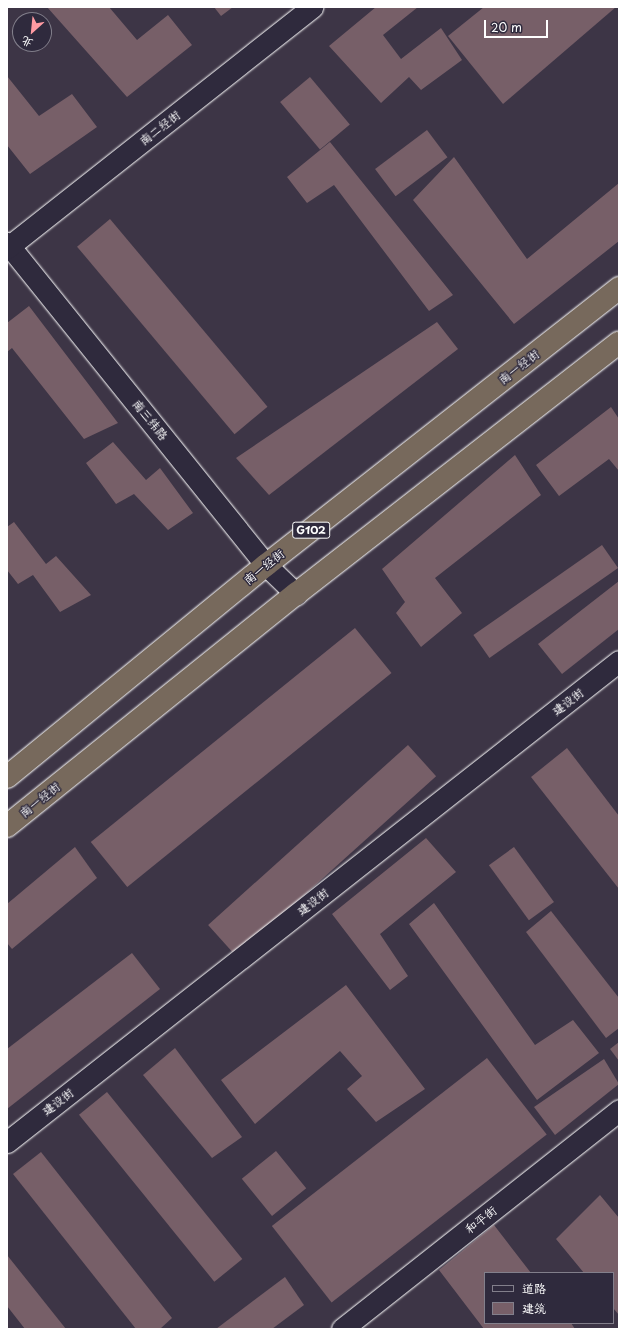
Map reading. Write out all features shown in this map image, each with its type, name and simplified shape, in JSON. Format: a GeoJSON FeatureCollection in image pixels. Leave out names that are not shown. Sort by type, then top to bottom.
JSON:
{"type":"FeatureCollection","features":[{"type":"Feature","properties":{"kind":"highway","name":"南一经街"},"geometry":{"type":"LineString","coordinates":[[7,777],[266,565],[619,288]]}},
{"type":"Feature","properties":{"kind":"highway","name":"南一经街"},"geometry":{"type":"LineString","coordinates":[[7,826],[296,594],[617,349]]}},
{"type":"Feature","properties":{"kind":"street","name":"南二经街"},"geometry":{"type":"LineString","coordinates":[[8,246],[312,7]]}},
{"type":"Feature","properties":{"kind":"street","name":"南三纬路"},"geometry":{"type":"LineString","coordinates":[[8,246],[266,565],[296,594]]}},
{"type":"Feature","properties":{"kind":"street","name":"建设街"},"geometry":{"type":"LineString","coordinates":[[7,1142],[619,662]]}},
{"type":"Feature","properties":{"kind":"street","name":"和平街"},"geometry":{"type":"LineString","coordinates":[[342,1329],[619,1110]]}},
{"type":"Feature","properties":{"kind":"building"},"geometry":{"type":"Polygon","coordinates":[[[47,7],[109,7],[137,40],[168,15],[192,45],[127,97],[47,7]]]}},
{"type":"Feature","properties":{"kind":"building"},"geometry":{"type":"Polygon","coordinates":[[[214,7],[233,7],[221,16],[214,7]]]}},
{"type":"Feature","properties":{"kind":"building"},"geometry":{"type":"Polygon","coordinates":[[[376,7],[418,7],[383,35],[401,59],[441,28],[462,60],[421,90],[409,77],[381,103],[329,46],[376,7]]]}},
{"type":"Feature","properties":{"kind":"building"},"geometry":{"type":"Polygon","coordinates":[[[484,7],[616,7],[503,104],[448,36],[484,7]]]}},
{"type":"Feature","properties":{"kind":"building"},"geometry":{"type":"Polygon","coordinates":[[[7,76],[39,116],[72,94],[97,127],[30,174],[7,145],[7,76]]]}},
{"type":"Feature","properties":{"kind":"building"},"geometry":{"type":"Polygon","coordinates":[[[310,77],[350,124],[320,150],[280,102],[310,77]]]}},
{"type":"Feature","properties":{"kind":"building"},"geometry":{"type":"Polygon","coordinates":[[[427,130],[447,157],[396,196],[375,169],[427,130]]]}},
{"type":"Feature","properties":{"kind":"building"},"geometry":{"type":"Polygon","coordinates":[[[330,142],[453,295],[429,311],[334,185],[307,203],[287,177],[330,142]]]}},
{"type":"Feature","properties":{"kind":"building"},"geometry":{"type":"Polygon","coordinates":[[[454,157],[527,259],[619,183],[619,241],[514,324],[413,200],[454,157]]]}},
{"type":"Feature","properties":{"kind":"building"},"geometry":{"type":"Polygon","coordinates":[[[110,219],[267,407],[235,434],[77,247],[110,219]]]}},
{"type":"Feature","properties":{"kind":"building"},"geometry":{"type":"Polygon","coordinates":[[[29,306],[118,423],[84,439],[12,348],[7,352],[7,323],[29,306]]]}},
{"type":"Feature","properties":{"kind":"building"},"geometry":{"type":"Polygon","coordinates":[[[437,322],[458,349],[269,495],[236,458],[437,322]]]}},
{"type":"Feature","properties":{"kind":"building"},"geometry":{"type":"Polygon","coordinates":[[[611,407],[619,419],[619,471],[609,459],[559,496],[536,465],[611,407]]]}},
{"type":"Feature","properties":{"kind":"building"},"geometry":{"type":"Polygon","coordinates":[[[113,442],[146,480],[160,468],[193,513],[168,530],[134,494],[116,504],[86,463],[113,442]]]}},
{"type":"Feature","properties":{"kind":"building"},"geometry":{"type":"Polygon","coordinates":[[[515,455],[541,495],[435,578],[462,613],[421,647],[396,613],[405,602],[382,569],[515,455]]]}},
{"type":"Feature","properties":{"kind":"building"},"geometry":{"type":"Polygon","coordinates":[[[14,522],[46,564],[56,556],[91,595],[60,612],[33,575],[18,584],[7,570],[7,527],[14,522]]]}},
{"type":"Feature","properties":{"kind":"building"},"geometry":{"type":"Polygon","coordinates":[[[602,545],[618,568],[489,658],[473,635],[602,545]]]}},
{"type":"Feature","properties":{"kind":"building"},"geometry":{"type":"Polygon","coordinates":[[[619,581],[619,629],[562,674],[538,644],[619,581]]]}},
{"type":"Feature","properties":{"kind":"building"},"geometry":{"type":"Polygon","coordinates":[[[355,628],[392,673],[127,887],[91,842],[355,628]]]}},
{"type":"Feature","properties":{"kind":"building"},"geometry":{"type":"Polygon","coordinates":[[[408,745],[436,776],[236,956],[208,925],[408,745]]]}},
{"type":"Feature","properties":{"kind":"building"},"geometry":{"type":"Polygon","coordinates":[[[567,748],[619,816],[619,889],[531,777],[567,748]]]}},
{"type":"Feature","properties":{"kind":"building"},"geometry":{"type":"Polygon","coordinates":[[[426,838],[456,872],[380,934],[408,976],[390,990],[332,914],[426,838]]]}},
{"type":"Feature","properties":{"kind":"building"},"geometry":{"type":"Polygon","coordinates":[[[75,847],[97,878],[12,949],[7,943],[7,904],[75,847]]]}},
{"type":"Feature","properties":{"kind":"building"},"geometry":{"type":"Polygon","coordinates":[[[514,847],[554,902],[529,920],[489,865],[514,847]]]}},
{"type":"Feature","properties":{"kind":"building"},"geometry":{"type":"Polygon","coordinates":[[[434,903],[535,1045],[573,1020],[599,1053],[537,1100],[409,924],[434,903]]]}},
{"type":"Feature","properties":{"kind":"building"},"geometry":{"type":"Polygon","coordinates":[[[551,911],[619,998],[619,1028],[606,1038],[526,932],[551,911]]]}},
{"type":"Feature","properties":{"kind":"building"},"geometry":{"type":"Polygon","coordinates":[[[132,953],[160,989],[7,1109],[7,1049],[132,953]]]}},
{"type":"Feature","properties":{"kind":"building"},"geometry":{"type":"Polygon","coordinates":[[[346,985],[425,1089],[376,1122],[347,1089],[362,1076],[340,1051],[255,1124],[221,1080],[346,985]]]}},
{"type":"Feature","properties":{"kind":"building"},"geometry":{"type":"Polygon","coordinates":[[[619,1042],[619,1061],[610,1049],[619,1042]]]}},
{"type":"Feature","properties":{"kind":"building"},"geometry":{"type":"Polygon","coordinates":[[[175,1048],[242,1137],[212,1158],[143,1075],[175,1048]]]}},
{"type":"Feature","properties":{"kind":"building"},"geometry":{"type":"Polygon","coordinates":[[[487,1058],[547,1134],[332,1303],[272,1226],[487,1058]]]}},
{"type":"Feature","properties":{"kind":"building"},"geometry":{"type":"Polygon","coordinates":[[[604,1059],[619,1084],[555,1135],[534,1107],[604,1059]]]}},
{"type":"Feature","properties":{"kind":"building"},"geometry":{"type":"Polygon","coordinates":[[[107,1092],[242,1259],[214,1282],[79,1115],[107,1092]]]}},
{"type":"Feature","properties":{"kind":"building"},"geometry":{"type":"Polygon","coordinates":[[[276,1151],[306,1188],[272,1216],[242,1179],[276,1151]]]}},
{"type":"Feature","properties":{"kind":"building"},"geometry":{"type":"Polygon","coordinates":[[[41,1152],[172,1318],[160,1329],[136,1329],[13,1174],[41,1152]]]}},
{"type":"Feature","properties":{"kind":"building"},"geometry":{"type":"Polygon","coordinates":[[[600,1195],[619,1218],[619,1315],[614,1309],[614,1272],[583,1272],[556,1239],[600,1195]]]}},
{"type":"Feature","properties":{"kind":"building"},"geometry":{"type":"Polygon","coordinates":[[[494,1225],[530,1272],[484,1272],[484,1324],[572,1324],[575,1329],[484,1329],[439,1270],[494,1225]]]}},
{"type":"Feature","properties":{"kind":"building"},"geometry":{"type":"Polygon","coordinates":[[[7,1255],[66,1329],[25,1329],[7,1306],[7,1255]]]}},
{"type":"Feature","properties":{"kind":"building"},"geometry":{"type":"Polygon","coordinates":[[[285,1277],[304,1305],[272,1329],[216,1329],[285,1277]]]}}]}
